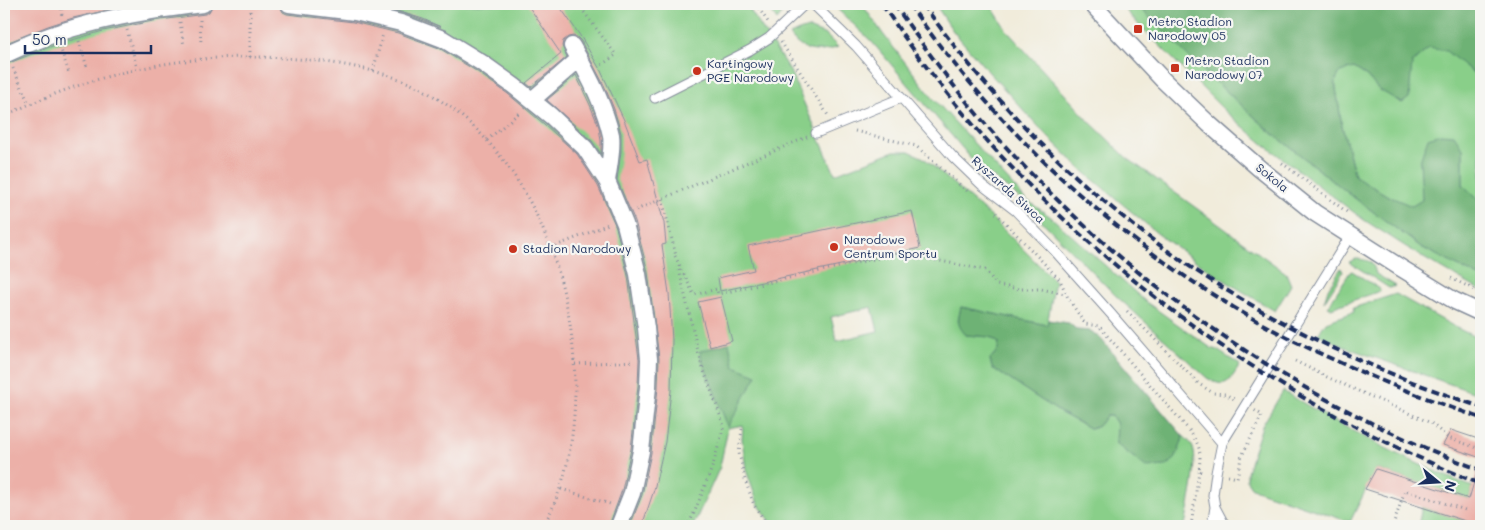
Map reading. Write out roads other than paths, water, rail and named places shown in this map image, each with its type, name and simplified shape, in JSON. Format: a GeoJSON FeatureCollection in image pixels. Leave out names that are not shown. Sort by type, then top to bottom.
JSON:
{"type":"FeatureCollection","features":[{"type":"Feature","properties":{"kind":"street"},"geometry":{"type":"LineString","coordinates":[[289,4],[355,12],[400,23],[443,39],[482,63],[527,105],[551,116],[585,148],[607,181],[625,224],[638,274],[649,359],[641,451],[632,493],[619,526]]}},
{"type":"Feature","properties":{"kind":"street","name":"Sokola"},"geometry":{"type":"LineString","coordinates":[[1092,4],[1163,80],[1208,124],[1315,213],[1455,301],[1481,313]]}},
{"type":"Feature","properties":{"kind":"street"},"geometry":{"type":"LineString","coordinates":[[8,59],[70,28],[164,8],[202,11]]}},
{"type":"Feature","properties":{"kind":"street"},"geometry":{"type":"LineString","coordinates":[[527,105],[575,52],[594,88],[611,136],[611,154],[607,181]]}},
{"type":"Feature","properties":{"kind":"lane"},"geometry":{"type":"LineString","coordinates":[[655,98],[750,50],[775,33],[805,4]]}},
{"type":"Feature","properties":{"kind":"lane","name":"Ryszarda Siwca"},"geometry":{"type":"LineString","coordinates":[[813,4],[856,46],[953,157],[982,185],[1016,211],[1054,250],[1222,443]]}},
{"type":"Feature","properties":{"kind":"lane"},"geometry":{"type":"LineString","coordinates":[[816,133],[901,98]]}},
{"type":"Feature","properties":{"kind":"lane"},"geometry":{"type":"LineString","coordinates":[[1212,526],[1215,507],[1213,495],[1222,443],[1350,236]]}},
{"type":"Feature","properties":{"kind":"lane"},"geometry":{"type":"LineString","coordinates":[[1215,507],[1227,526]]}},
{"type":"Feature","properties":{"kind":"railway"},"geometry":{"type":"LineString","coordinates":[[882,4],[938,82],[1001,156],[1070,225],[1145,289],[1224,347],[1307,399],[1393,445],[1481,484]]}},
{"type":"Feature","properties":{"kind":"railway"},"geometry":{"type":"LineString","coordinates":[[894,4],[926,49],[982,120],[1034,176],[1089,229],[1148,280],[1209,326],[1274,369],[1341,407],[1410,441],[1481,470]]}},
{"type":"Feature","properties":{"kind":"railway"},"geometry":{"type":"LineString","coordinates":[[909,4],[946,54],[1029,147],[1075,190],[1173,268],[1225,302],[1279,333],[1328,357],[1378,379],[1481,418]]}},
{"type":"Feature","properties":{"kind":"railway"},"geometry":{"type":"LineString","coordinates":[[923,4],[999,99],[1041,143],[1131,223],[1180,260],[1231,293],[1332,347],[1405,379],[1481,407]]}},
{"type":"Feature","properties":{"kind":"place","name":"Metro Stadion Narodowy 05"},"geometry":{"type":"Point","coordinates":[1138,29]}},
{"type":"Feature","properties":{"kind":"place","name":"Metro Stadion Narodowy 07"},"geometry":{"type":"Point","coordinates":[1175,68]}},
{"type":"Feature","properties":{"kind":"place","name":"Kartingowy PGE Narodowy"},"geometry":{"type":"Point","coordinates":[697,71]}},
{"type":"Feature","properties":{"kind":"place","name":"Narodowe Centrum Sportu"},"geometry":{"type":"Point","coordinates":[834,247]}},
{"type":"Feature","properties":{"kind":"place","name":"Stadion Narodowy"},"geometry":{"type":"Point","coordinates":[513,249]}}]}
